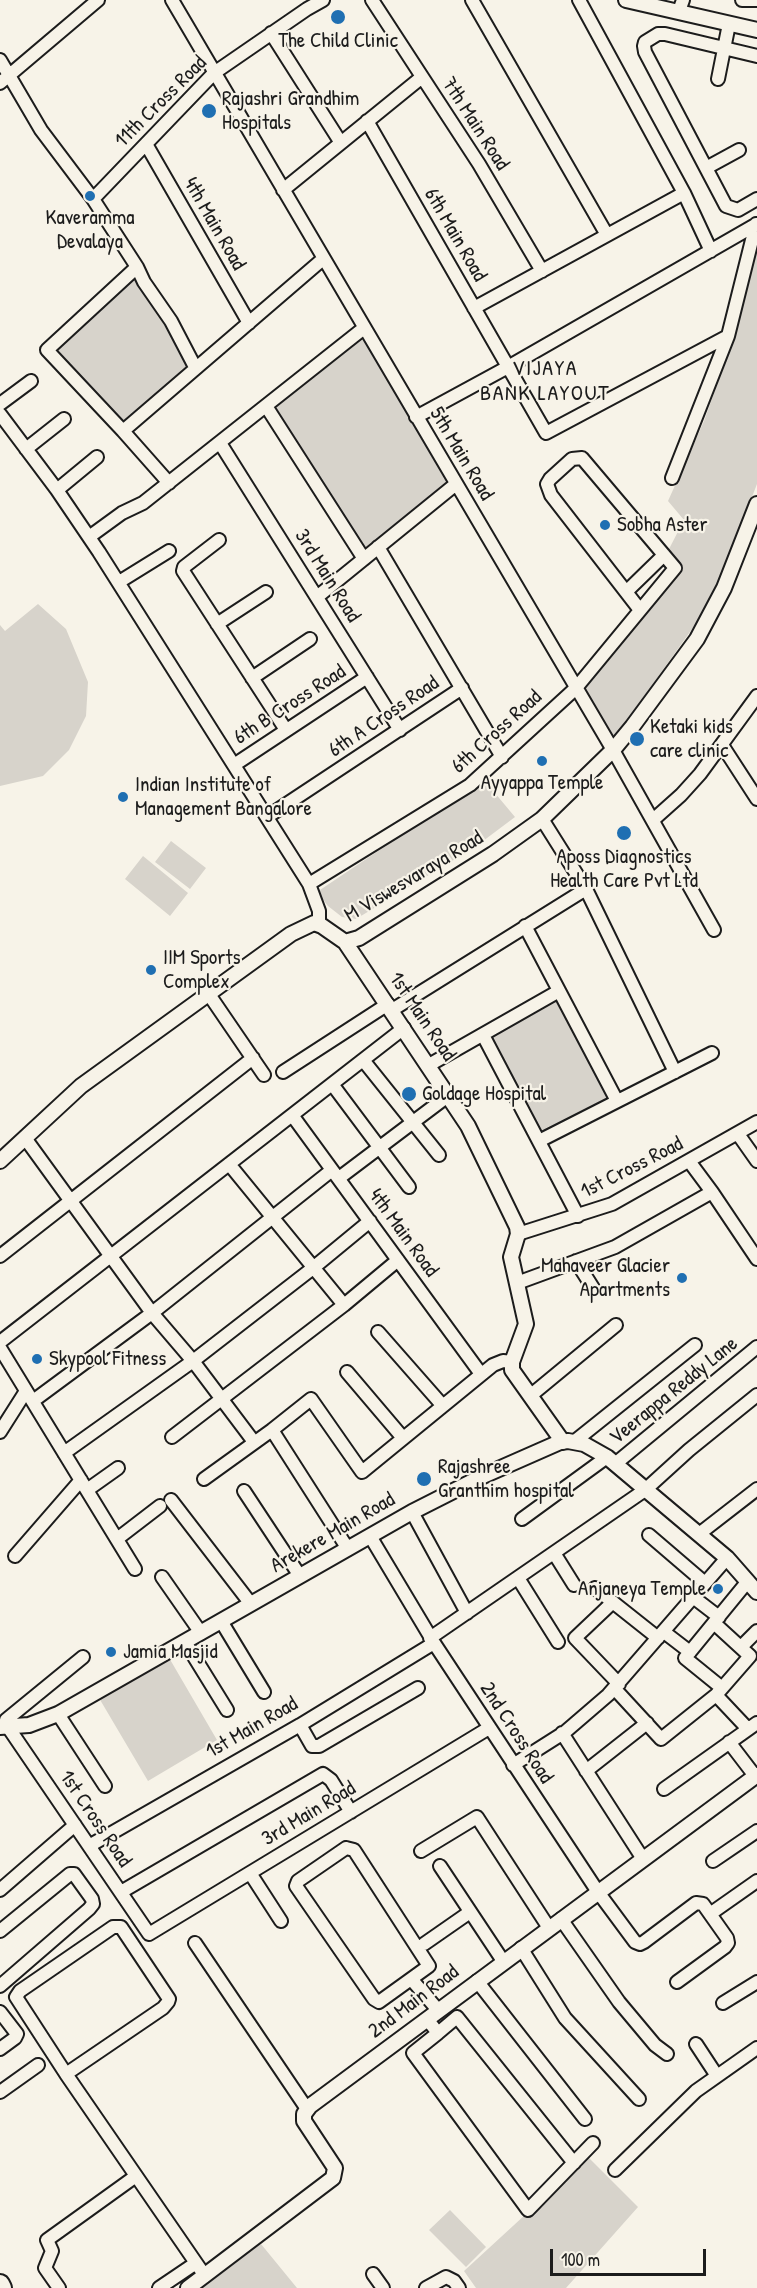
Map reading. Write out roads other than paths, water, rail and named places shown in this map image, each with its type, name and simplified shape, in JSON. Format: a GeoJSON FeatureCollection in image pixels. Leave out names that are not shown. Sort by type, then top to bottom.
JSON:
{"type":"FeatureCollection","features":[{"type":"Feature","properties":{"kind":"street"},"geometry":{"type":"LineString","coordinates":[[4,79],[98,0]]}},
{"type":"Feature","properties":{"kind":"street","name":"5th Main Road"},"geometry":{"type":"LineString","coordinates":[[172,0],[613,750],[714,930]]}},
{"type":"Feature","properties":{"kind":"street","name":"11th Cross Road"},"geometry":{"type":"LineString","coordinates":[[93,199],[214,73],[323,0]]}},
{"type":"Feature","properties":{"kind":"street","name":"7th Main Road"},"geometry":{"type":"LineString","coordinates":[[372,0],[479,165],[542,271]]}},
{"type":"Feature","properties":{"kind":"street"},"geometry":{"type":"LineString","coordinates":[[472,0],[607,235]]}},
{"type":"Feature","properties":{"kind":"street"},"geometry":{"type":"LineString","coordinates":[[579,0],[684,193],[711,251]]}},
{"type":"Feature","properties":{"kind":"street"},"geometry":{"type":"LineString","coordinates":[[626,0],[681,6],[729,24],[757,30]]}},
{"type":"Feature","properties":{"kind":"street"},"geometry":{"type":"LineString","coordinates":[[742,0],[757,0]]}},
{"type":"Feature","properties":{"kind":"street"},"geometry":{"type":"LineString","coordinates":[[717,79],[729,24]]}},
{"type":"Feature","properties":{"kind":"street"},"geometry":{"type":"LineString","coordinates":[[272,33],[341,143]]}},
{"type":"Feature","properties":{"kind":"street"},"geometry":{"type":"LineString","coordinates":[[757,56],[665,34],[658,34],[645,42],[644,46],[645,52],[726,206],[738,210],[757,199]]}},
{"type":"Feature","properties":{"kind":"street"},"geometry":{"type":"LineString","coordinates":[[0,60],[4,79],[93,199],[171,321],[195,367]]}},
{"type":"Feature","properties":{"kind":"street"},"geometry":{"type":"LineString","coordinates":[[283,190],[422,77]]}},
{"type":"Feature","properties":{"kind":"street","name":"6th Main Road"},"geometry":{"type":"LineString","coordinates":[[367,122],[546,433],[728,336]]}},
{"type":"Feature","properties":{"kind":"street","name":"4th Main Road"},"geometry":{"type":"LineString","coordinates":[[146,144],[249,323]]}},
{"type":"Feature","properties":{"kind":"street"},"geometry":{"type":"LineString","coordinates":[[706,168],[739,150]]}},
{"type":"Feature","properties":{"kind":"street"},"geometry":{"type":"LineString","coordinates":[[474,308],[684,193]]}},
{"type":"Feature","properties":{"kind":"street"},"geometry":{"type":"LineString","coordinates":[[417,417],[757,224]]}},
{"type":"Feature","properties":{"kind":"street"},"geometry":{"type":"LineString","coordinates":[[672,478],[728,336],[757,224]]}},
{"type":"Feature","properties":{"kind":"street"},"geometry":{"type":"LineString","coordinates":[[123,431],[323,259]]}},
{"type":"Feature","properties":{"kind":"street"},"geometry":{"type":"LineString","coordinates":[[137,267],[47,350],[169,483]]}},
{"type":"Feature","properties":{"kind":"street"},"geometry":{"type":"LineString","coordinates":[[89,537],[122,513],[143,503],[364,328]]}},
{"type":"Feature","properties":{"kind":"street"},"geometry":{"type":"LineString","coordinates":[[0,404],[31,381]]}},
{"type":"Feature","properties":{"kind":"street"},"geometry":{"type":"LineString","coordinates":[[266,406],[364,559]]}},
{"type":"Feature","properties":{"kind":"street"},"geometry":{"type":"LineString","coordinates":[[0,414],[89,537],[309,884],[319,911],[319,924]]}},
{"type":"Feature","properties":{"kind":"street"},"geometry":{"type":"LineString","coordinates":[[26,449],[64,419]]}},
{"type":"Feature","properties":{"kind":"street","name":"3rd Main Road"},"geometry":{"type":"LineString","coordinates":[[220,442],[400,730]]}},
{"type":"Feature","properties":{"kind":"street"},"geometry":{"type":"LineString","coordinates":[[57,490],[97,457]]}},
{"type":"Feature","properties":{"kind":"street"},"geometry":{"type":"LineString","coordinates":[[626,592],[664,555],[582,458],[572,459],[547,484],[551,495],[626,592],[640,610]]}},
{"type":"Feature","properties":{"kind":"street"},"geometry":{"type":"LineString","coordinates":[[317,597],[456,484]]}},
{"type":"Feature","properties":{"kind":"street","name":"M Viswesvaraya Road"},"geometry":{"type":"LineString","coordinates":[[0,1161],[81,1086],[291,934],[310,924],[319,924],[345,942],[359,938],[493,854],[542,819],[613,750],[662,688],[711,615],[757,504]]}},
{"type":"Feature","properties":{"kind":"street"},"geometry":{"type":"LineString","coordinates":[[219,540],[187,564],[183,571],[286,730]]}},
{"type":"Feature","properties":{"kind":"street"},"geometry":{"type":"LineString","coordinates":[[378,547],[502,757]]}},
{"type":"Feature","properties":{"kind":"street"},"geometry":{"type":"LineString","coordinates":[[118,582],[169,551]]}},
{"type":"Feature","properties":{"kind":"street","name":"6th Cross Road"},"geometry":{"type":"LineString","coordinates":[[309,884],[470,785],[502,757],[576,688],[675,568],[664,555]]}},
{"type":"Feature","properties":{"kind":"street"},"geometry":{"type":"LineString","coordinates":[[218,624],[266,592]]}},
{"type":"Feature","properties":{"kind":"street"},"geometry":{"type":"LineString","coordinates":[[252,678],[310,639]]}},
{"type":"Feature","properties":{"kind":"street","name":"6th B Cross Road"},"geometry":{"type":"LineString","coordinates":[[234,765],[367,677]]}},
{"type":"Feature","properties":{"kind":"street","name":"6th A Cross Road"},"geometry":{"type":"LineString","coordinates":[[267,817],[462,688]]}},
{"type":"Feature","properties":{"kind":"street"},"geometry":{"type":"LineString","coordinates":[[652,820],[688,787],[757,696]]}},
{"type":"Feature","properties":{"kind":"street"},"geometry":{"type":"LineString","coordinates":[[722,745],[757,799]]}},
{"type":"Feature","properties":{"kind":"street"},"geometry":{"type":"LineString","coordinates":[[542,819],[586,889],[675,1072]]}},
{"type":"Feature","properties":{"kind":"street"},"geometry":{"type":"LineString","coordinates":[[283,1072],[586,889]]}},
{"type":"Feature","properties":{"kind":"street"},"geometry":{"type":"LineString","coordinates":[[525,926],[617,1101]]}},
{"type":"Feature","properties":{"kind":"street","name":"1st Main Road"},"geometry":{"type":"LineString","coordinates":[[345,942],[449,1095],[477,1142],[517,1227],[518,1234]]}},
{"type":"Feature","properties":{"kind":"street"},"geometry":{"type":"LineString","coordinates":[[429,1065],[560,991]]}},
{"type":"Feature","properties":{"kind":"street"},"geometry":{"type":"LineString","coordinates":[[208,993],[264,1075]]}},
{"type":"Feature","properties":{"kind":"street"},"geometry":{"type":"LineString","coordinates":[[0,1342],[404,1028]]}},
{"type":"Feature","properties":{"kind":"street"},"geometry":{"type":"LineString","coordinates":[[483,1035],[578,1216]]}},
{"type":"Feature","properties":{"kind":"street"},"geometry":{"type":"LineString","coordinates":[[539,1141],[712,1053]]}},
{"type":"Feature","properties":{"kind":"street"},"geometry":{"type":"LineString","coordinates":[[0,1256],[253,1058]]}},
{"type":"Feature","properties":{"kind":"street"},"geometry":{"type":"LineString","coordinates":[[363,1060],[439,1155]]}},
{"type":"Feature","properties":{"kind":"street"},"geometry":{"type":"LineString","coordinates":[[332,1084],[409,1187]]}},
{"type":"Feature","properties":{"kind":"street"},"geometry":{"type":"LineString","coordinates":[[0,1431],[30,1396],[152,1313],[272,1218],[335,1174],[380,1147],[449,1095]]}},
{"type":"Feature","properties":{"kind":"street","name":"4th Main Road"},"geometry":{"type":"LineString","coordinates":[[292,1115],[481,1374]]}},
{"type":"Feature","properties":{"kind":"street","name":"1st Cross Road"},"geometry":{"type":"LineString","coordinates":[[518,1234],[578,1216],[622,1199],[757,1122]]}},
{"type":"Feature","properties":{"kind":"street"},"geometry":{"type":"LineString","coordinates":[[738,1134],[757,1161]]}},
{"type":"Feature","properties":{"kind":"street"},"geometry":{"type":"LineString","coordinates":[[25,1138],[152,1313],[193,1361],[254,1442]]}},
{"type":"Feature","properties":{"kind":"street"},"geometry":{"type":"LineString","coordinates":[[689,1161],[757,1259]]}},
{"type":"Feature","properties":{"kind":"street"},"geometry":{"type":"LineString","coordinates":[[229,1164],[344,1305]]}},
{"type":"Feature","properties":{"kind":"street"},"geometry":{"type":"LineString","coordinates":[[517,1283],[615,1247],[712,1192]]}},
{"type":"Feature","properties":{"kind":"street"},"geometry":{"type":"LineString","coordinates":[[64,1453],[193,1361],[370,1221]]}},
{"type":"Feature","properties":{"kind":"street"},"geometry":{"type":"LineString","coordinates":[[518,1234],[511,1257],[526,1324],[512,1362],[514,1374],[569,1441],[591,1447],[611,1461],[727,1558],[752,1586],[716,1620],[685,1658],[753,1726],[664,1789]]}},
{"type":"Feature","properties":{"kind":"street"},"geometry":{"type":"LineString","coordinates":[[172,1437],[344,1305],[398,1260]]}},
{"type":"Feature","properties":{"kind":"street"},"geometry":{"type":"LineString","coordinates":[[576,1261],[593,1288]]}},
{"type":"Feature","properties":{"kind":"street"},"geometry":{"type":"LineString","coordinates":[[530,1396],[616,1325]]}},
{"type":"Feature","properties":{"kind":"street"},"geometry":{"type":"LineString","coordinates":[[378,1332],[443,1406]]}},
{"type":"Feature","properties":{"kind":"street"},"geometry":{"type":"LineString","coordinates":[[569,1441],[695,1346]]}},
{"type":"Feature","properties":{"kind":"street","name":"Veerappa Reddy Lane"},"geometry":{"type":"LineString","coordinates":[[522,1520],[611,1461],[757,1347]]}},
{"type":"Feature","properties":{"kind":"street"},"geometry":{"type":"LineString","coordinates":[[0,1348],[135,1569]]}},
{"type":"Feature","properties":{"kind":"street"},"geometry":{"type":"LineString","coordinates":[[204,1479],[311,1399],[362,1472],[481,1374],[498,1362],[512,1362]]}},
{"type":"Feature","properties":{"kind":"street"},"geometry":{"type":"LineString","coordinates":[[347,1372],[404,1438]]}},
{"type":"Feature","properties":{"kind":"street","name":"1st Main Road"},"geometry":{"type":"LineString","coordinates":[[89,1846],[300,1725],[432,1641],[467,1613],[645,1490],[757,1395]]}},
{"type":"Feature","properties":{"kind":"street"},"geometry":{"type":"LineString","coordinates":[[272,1430],[348,1549]]}},
{"type":"Feature","properties":{"kind":"street","name":"Arekere Main Road"},"geometry":{"type":"LineString","coordinates":[[4,1727],[29,1725],[58,1714],[412,1512],[485,1475],[569,1441]]}},
{"type":"Feature","properties":{"kind":"street"},"geometry":{"type":"LineString","coordinates":[[15,1556],[84,1485],[118,1468]]}},
{"type":"Feature","properties":{"kind":"street"},"geometry":{"type":"LineString","coordinates":[[699,1534],[757,1489]]}},
{"type":"Feature","properties":{"kind":"street"},"geometry":{"type":"LineString","coordinates":[[244,1491],[300,1576]]}},
{"type":"Feature","properties":{"kind":"street"},"geometry":{"type":"LineString","coordinates":[[117,1539],[166,1503],[251,1604]]}},
{"type":"Feature","properties":{"kind":"street"},"geometry":{"type":"LineString","coordinates":[[412,1512],[467,1613]]}},
{"type":"Feature","properties":{"kind":"street"},"geometry":{"type":"LineString","coordinates":[[649,1534],[705,1583]]}},
{"type":"Feature","properties":{"kind":"street","name":"2nd Cross Road"},"geometry":{"type":"LineString","coordinates":[[370,1536],[432,1641],[598,1892],[635,1942],[640,1944],[696,1903],[703,1904],[710,1914]]}},
{"type":"Feature","properties":{"kind":"street"},"geometry":{"type":"LineString","coordinates":[[554,1553],[574,1585]]}},
{"type":"Feature","properties":{"kind":"street"},"geometry":{"type":"LineString","coordinates":[[513,1765],[561,1733],[592,1709],[616,1686],[727,1558]]}},
{"type":"Feature","properties":{"kind":"street"},"geometry":{"type":"LineString","coordinates":[[162,1577],[201,1633]]}},
{"type":"Feature","properties":{"kind":"street"},"geometry":{"type":"LineString","coordinates":[[518,1578],[558,1642]]}},
{"type":"Feature","properties":{"kind":"street"},"geometry":{"type":"LineString","coordinates":[[594,1588],[661,1635],[690,1652]]}},
{"type":"Feature","properties":{"kind":"street"},"geometry":{"type":"LineString","coordinates":[[613,1602],[575,1638],[661,1739],[719,1691],[750,1656],[693,1597]]}},
{"type":"Feature","properties":{"kind":"street"},"geometry":{"type":"LineString","coordinates":[[221,1621],[264,1692]]}},
{"type":"Feature","properties":{"kind":"street"},"geometry":{"type":"LineString","coordinates":[[741,1647],[757,1631]]}},
{"type":"Feature","properties":{"kind":"street"},"geometry":{"type":"LineString","coordinates":[[185,1642],[227,1710]]}},
{"type":"Feature","properties":{"kind":"street"},"geometry":{"type":"LineString","coordinates":[[4,1727],[6,1720],[83,1657]]}},
{"type":"Feature","properties":{"kind":"street"},"geometry":{"type":"LineString","coordinates":[[300,1725],[312,1746],[319,1746],[418,1688]]}},
{"type":"Feature","properties":{"kind":"street"},"geometry":{"type":"LineString","coordinates":[[58,1714],[105,1786]]}},
{"type":"Feature","properties":{"kind":"street"},"geometry":{"type":"LineString","coordinates":[[586,1771],[647,1723]]}},
{"type":"Feature","properties":{"kind":"street","name":"1st Cross Road"},"geometry":{"type":"LineString","coordinates":[[4,1727],[75,1825],[149,1934]]}},
{"type":"Feature","properties":{"kind":"street","name":"3rd Main Road"},"geometry":{"type":"LineString","coordinates":[[149,1934],[489,1728]]}},
{"type":"Feature","properties":{"kind":"street"},"geometry":{"type":"LineString","coordinates":[[561,1733],[643,1859]]}},
{"type":"Feature","properties":{"kind":"street"},"geometry":{"type":"LineString","coordinates":[[729,1742],[756,1776]]}},
{"type":"Feature","properties":{"kind":"street"},"geometry":{"type":"LineString","coordinates":[[121,1892],[323,1774],[331,1780],[351,1812]]}},
{"type":"Feature","properties":{"kind":"street","name":"2nd Main Road"},"geometry":{"type":"LineString","coordinates":[[307,2109],[503,1961],[756,1776]]}},
{"type":"Feature","properties":{"kind":"street"},"geometry":{"type":"LineString","coordinates":[[421,1851],[477,1817],[549,1928]]}},
{"type":"Feature","properties":{"kind":"street"},"geometry":{"type":"LineString","coordinates":[[0,1890],[75,1825]]}},
{"type":"Feature","properties":{"kind":"street"},"geometry":{"type":"LineString","coordinates":[[713,1861],[757,1831]]}},
{"type":"Feature","properties":{"kind":"street"},"geometry":{"type":"LineString","coordinates":[[346,1848],[354,1850],[429,1964],[429,1968],[412,1980],[380,2002],[375,2001],[297,1889],[298,1881],[346,1848]]}},
{"type":"Feature","properties":{"kind":"street"},"geometry":{"type":"LineString","coordinates":[[440,1866],[503,1961]]}},
{"type":"Feature","properties":{"kind":"street"},"geometry":{"type":"LineString","coordinates":[[250,1873],[281,1921]]}},
{"type":"Feature","properties":{"kind":"street"},"geometry":{"type":"LineString","coordinates":[[0,1931],[70,1874],[74,1874],[92,1899],[93,1904],[89,1910],[0,1986]]}},
{"type":"Feature","properties":{"kind":"street"},"geometry":{"type":"LineString","coordinates":[[677,1982],[729,1943],[710,1914],[757,1881]]}},
{"type":"Feature","properties":{"kind":"street"},"geometry":{"type":"LineString","coordinates":[[424,1944],[470,1912]]}},
{"type":"Feature","properties":{"kind":"street"},"geometry":{"type":"LineString","coordinates":[[561,1919],[619,2002],[655,2046],[667,2054]]}},
{"type":"Feature","properties":{"kind":"street"},"geometry":{"type":"LineString","coordinates":[[66,2074],[163,2008],[168,2002],[121,1927],[113,1927],[20,1991],[16,1997],[66,2074],[205,2276]]}},
{"type":"Feature","properties":{"kind":"street"},"geometry":{"type":"LineString","coordinates":[[188,2288],[333,2178],[335,2168],[304,2121],[307,2109],[195,1943]]}},
{"type":"Feature","properties":{"kind":"street"},"geometry":{"type":"LineString","coordinates":[[521,1948],[565,2018],[639,2099]]}},
{"type":"Feature","properties":{"kind":"street"},"geometry":{"type":"LineString","coordinates":[[412,1980],[437,2034]]}},
{"type":"Feature","properties":{"kind":"street"},"geometry":{"type":"LineString","coordinates":[[477,1981],[585,2119]]}},
{"type":"Feature","properties":{"kind":"street"},"geometry":{"type":"LineString","coordinates":[[723,2003],[757,1982]]}},
{"type":"Feature","properties":{"kind":"street"},"geometry":{"type":"LineString","coordinates":[[0,2012],[17,2034],[0,2049]]}},
{"type":"Feature","properties":{"kind":"street"},"geometry":{"type":"LineString","coordinates":[[574,2163],[457,2017],[413,2053],[528,2210],[574,2163],[593,2143]]}},
{"type":"Feature","properties":{"kind":"street"},"geometry":{"type":"LineString","coordinates":[[696,2044],[717,2076]]}},
{"type":"Feature","properties":{"kind":"street"},"geometry":{"type":"LineString","coordinates":[[615,2170],[696,2091],[757,2049]]}},
{"type":"Feature","properties":{"kind":"street"},"geometry":{"type":"LineString","coordinates":[[0,2092],[38,2065]]}},
{"type":"Feature","properties":{"kind":"street"},"geometry":{"type":"LineString","coordinates":[[59,2288],[45,2268],[52,2251],[46,2240],[136,2176]]}},
{"type":"Feature","properties":{"kind":"street"},"geometry":{"type":"LineString","coordinates":[[159,2288],[196,2263]]}},
{"type":"Feature","properties":{"kind":"street"},"geometry":{"type":"LineString","coordinates":[[374,2274],[383,2288]]}},
{"type":"Feature","properties":{"kind":"street"},"geometry":{"type":"LineString","coordinates":[[426,2288],[446,2277],[454,2281],[459,2288]]}},
{"type":"Feature","properties":{"kind":"place","name":"The Child Clinic"},"geometry":{"type":"Point","coordinates":[338,17]}},
{"type":"Feature","properties":{"kind":"place","name":"Rajashri Grandhim Hospitals"},"geometry":{"type":"Point","coordinates":[209,111]}},
{"type":"Feature","properties":{"kind":"place","name":"Kaveramma Devalaya"},"geometry":{"type":"Point","coordinates":[90,196]}},
{"type":"Feature","properties":{"kind":"place","name":"Sobha Aster"},"geometry":{"type":"Point","coordinates":[605,525]}},
{"type":"Feature","properties":{"kind":"place","name":"Ketaki kids care clinic"},"geometry":{"type":"Point","coordinates":[637,739]}},
{"type":"Feature","properties":{"kind":"place","name":"Ayyappa Temple"},"geometry":{"type":"Point","coordinates":[542,761]}},
{"type":"Feature","properties":{"kind":"place","name":"Indian Institute of Management Bangalore"},"geometry":{"type":"Point","coordinates":[123,797]}},
{"type":"Feature","properties":{"kind":"place","name":"Aposs Diagnostics Health Care Pvt Ltd"},"geometry":{"type":"Point","coordinates":[624,833]}},
{"type":"Feature","properties":{"kind":"place","name":"IIM Sports Complex"},"geometry":{"type":"Point","coordinates":[151,970]}},
{"type":"Feature","properties":{"kind":"place","name":"Goldage Hospital"},"geometry":{"type":"Point","coordinates":[409,1094]}},
{"type":"Feature","properties":{"kind":"place","name":"Mahaveer Glacier Apartments"},"geometry":{"type":"Point","coordinates":[682,1278]}},
{"type":"Feature","properties":{"kind":"place","name":"Skypool Fitness"},"geometry":{"type":"Point","coordinates":[37,1359]}},
{"type":"Feature","properties":{"kind":"place","name":"Rajashree Granthim hospital"},"geometry":{"type":"Point","coordinates":[424,1479]}},
{"type":"Feature","properties":{"kind":"place","name":"Anjaneya Temple"},"geometry":{"type":"Point","coordinates":[718,1589]}},
{"type":"Feature","properties":{"kind":"place","name":"Jamia Masjid"},"geometry":{"type":"Point","coordinates":[111,1652]}},
{"type":"Feature","properties":{"kind":"district","name":"VIJAYA BANK LAYOUT"},"geometry":{"type":"Point","coordinates":[545,382]}}]}
